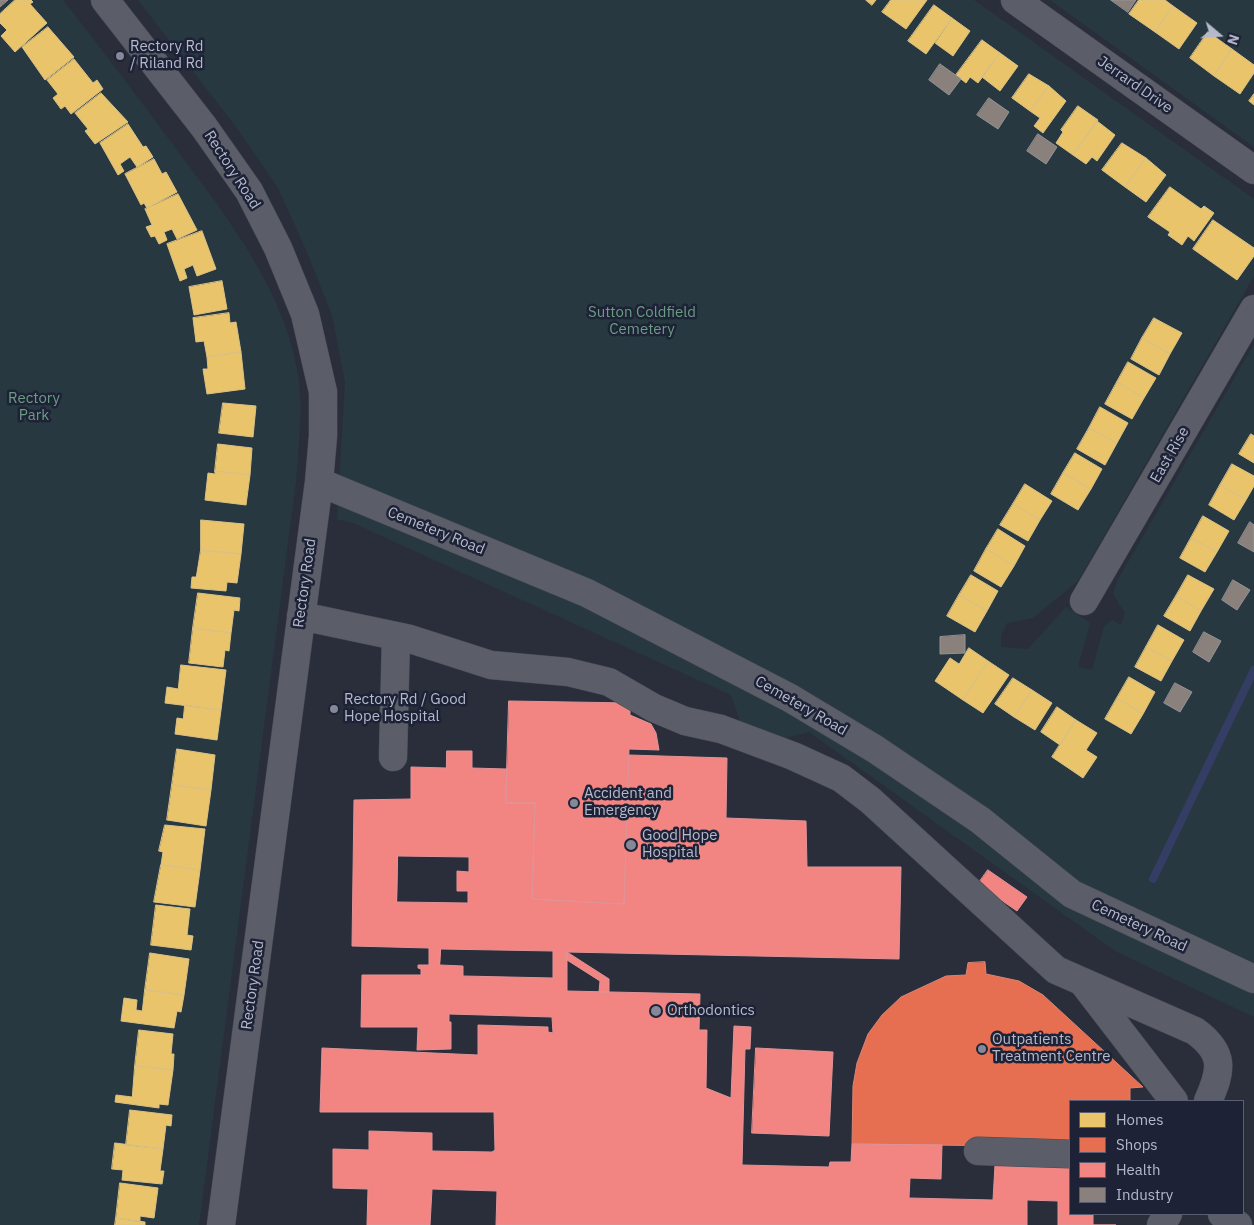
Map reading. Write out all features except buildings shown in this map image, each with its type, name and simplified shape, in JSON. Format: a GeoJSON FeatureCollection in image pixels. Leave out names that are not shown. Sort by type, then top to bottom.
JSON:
{"type":"FeatureCollection","features":[{"type":"Feature","properties":{"kind":"street","name":"Rectory Road"},"geometry":{"type":"LineString","coordinates":[[105,0],[204,128],[249,191],[278,248],[305,314],[323,392],[323,436],[319,482],[221,1225]]}},
{"type":"Feature","properties":{"kind":"street","name":"Jerrard Drive"},"geometry":{"type":"LineString","coordinates":[[1015,0],[1254,170]]}},
{"type":"Feature","properties":{"kind":"street","name":"East Rise"},"geometry":{"type":"LineString","coordinates":[[1084,601],[1254,309]]}},
{"type":"Feature","properties":{"kind":"street","name":"Cemetery Road"},"geometry":{"type":"LineString","coordinates":[[319,482],[587,593],[790,698],[875,749],[980,820],[1072,894],[1254,979]]}},
{"type":"Feature","properties":{"kind":"street"},"geometry":{"type":"LineString","coordinates":[[301,616],[396,636],[491,665],[568,672],[609,682],[654,708],[685,721],[721,729],[793,756],[841,778],[870,800],[1056,970],[1195,1031],[1208,1041],[1215,1051],[1219,1064],[1217,1081],[1208,1100]]}},
{"type":"Feature","properties":{"kind":"street"},"geometry":{"type":"LineString","coordinates":[[393,757],[396,636]]}},
{"type":"Feature","properties":{"kind":"street"},"geometry":{"type":"LineString","coordinates":[[1083,983],[1173,1100]]}},
{"type":"Feature","properties":{"kind":"street"},"geometry":{"type":"LineString","coordinates":[[978,1151],[1069,1154]]}},
{"type":"Feature","properties":{"kind":"street"},"geometry":{"type":"LineString","coordinates":[[1223,1215],[1238,1225]]}},
{"type":"Feature","properties":{"kind":"green space","name":"Rectory Park"},"geometry":{"type":"Polygon","coordinates":[[[0,0],[63,0],[220,208],[255,262],[283,320],[293,350],[299,382],[300,419],[296,481],[199,1225],[0,1225],[0,0]]]}},
{"type":"Feature","properties":{"kind":"green space","name":"Sutton Coldfield Cemetery"},"geometry":{"type":"Polygon","coordinates":[[[138,0],[974,0],[1254,199],[1254,276],[1078,581],[1033,618],[1007,623],[1001,635],[1001,647],[1028,649],[1066,607],[1090,623],[1078,667],[1092,670],[1104,626],[1112,620],[1121,625],[1125,613],[1113,594],[1117,581],[1254,344],[1254,1017],[1115,951],[809,732],[781,739],[740,721],[731,695],[353,523],[337,519],[345,382],[332,315],[307,252],[277,186],[236,127],[138,0]]]}},
{"type":"Feature","properties":{"kind":"green space"},"geometry":{"type":"Polygon","coordinates":[[[1050,0],[1254,0],[1254,147],[1050,0]]]}},
{"type":"Feature","properties":{"kind":"waterway"},"geometry":{"type":"LineString","coordinates":[[1153,879],[1254,670]]}},
{"type":"Feature","properties":{"kind":"place","name":"Rectory Rd / Riland Rd"},"geometry":{"type":"Point","coordinates":[120,56]}},
{"type":"Feature","properties":{"kind":"place","name":"Rectory Rd / Good Hope Hospital"},"geometry":{"type":"Point","coordinates":[334,709]}},
{"type":"Feature","properties":{"kind":"place","name":"Accident and Emergency"},"geometry":{"type":"Point","coordinates":[574,803]}},
{"type":"Feature","properties":{"kind":"place","name":"Good Hope Hospital"},"geometry":{"type":"Point","coordinates":[631,845]}},
{"type":"Feature","properties":{"kind":"place","name":"Orthodontics"},"geometry":{"type":"Point","coordinates":[656,1011]}},
{"type":"Feature","properties":{"kind":"place","name":"Outpatients Treatment Centre"},"geometry":{"type":"Point","coordinates":[982,1049]}}]}
